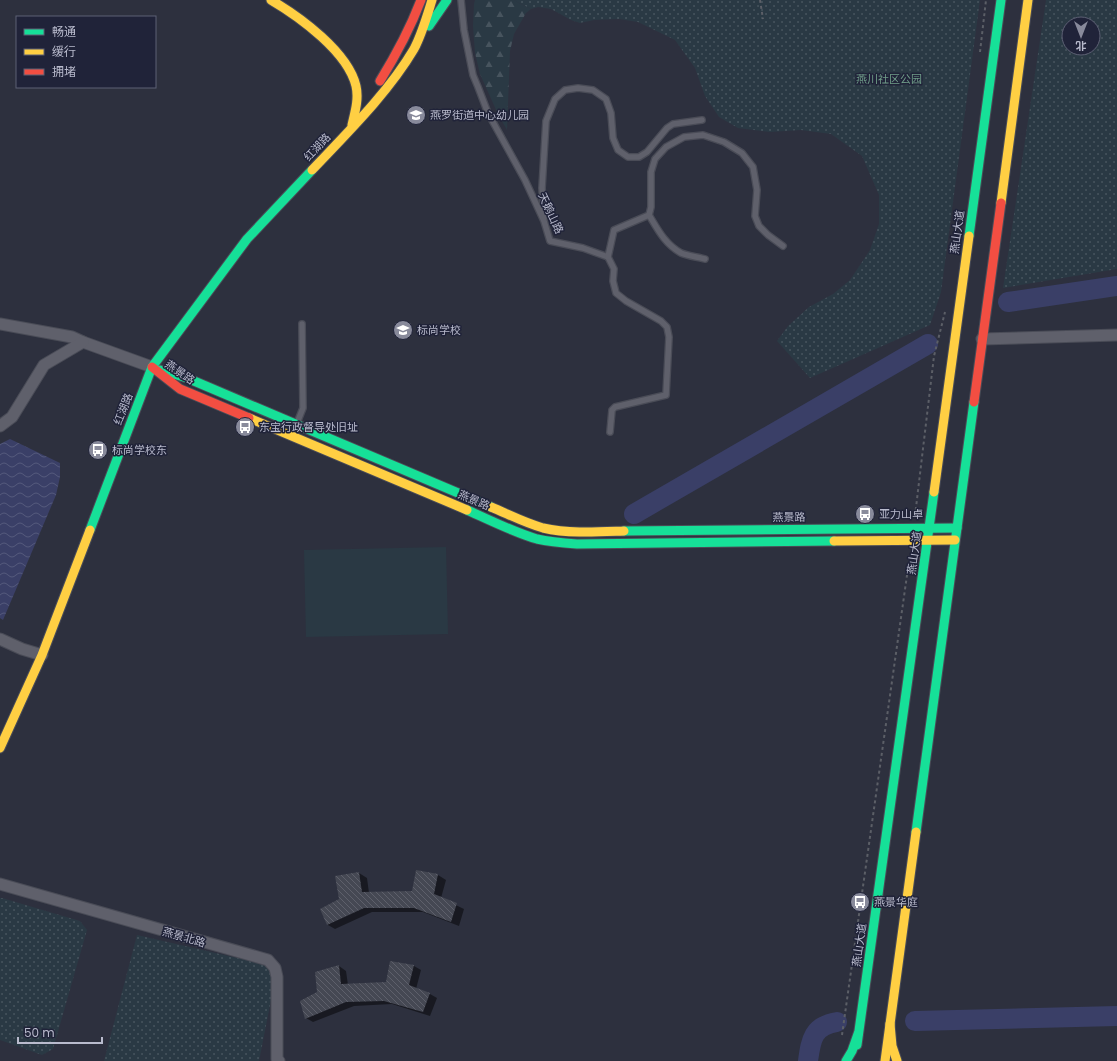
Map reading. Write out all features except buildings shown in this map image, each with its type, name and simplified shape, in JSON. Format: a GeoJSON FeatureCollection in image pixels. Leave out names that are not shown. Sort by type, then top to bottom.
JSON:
{"type":"FeatureCollection","features":[{"type":"Feature","properties":{"kind":"main road"},"geometry":{"type":"LineString","coordinates":[[271,0],[301,20],[321,37],[348,68],[354,81],[357,93],[357,108],[351,128]]}},
{"type":"Feature","properties":{"kind":"main road","name":"红湖路"},"geometry":{"type":"LineString","coordinates":[[351,128],[404,42],[421,0]]}},
{"type":"Feature","properties":{"kind":"main road","name":"红湖路"},"geometry":{"type":"LineString","coordinates":[[0,748],[42,655],[152,367],[247,239],[351,128],[389,85],[414,48],[425,23],[432,0]]}},
{"type":"Feature","properties":{"kind":"main road"},"geometry":{"type":"LineString","coordinates":[[414,48],[447,0]]}},
{"type":"Feature","properties":{"kind":"main road","name":"燕山大道"},"geometry":{"type":"LineString","coordinates":[[855,1061],[930,528],[1000,0]]}},
{"type":"Feature","properties":{"kind":"main road"},"geometry":{"type":"LineString","coordinates":[[885,1061],[1028,0]]}},
{"type":"Feature","properties":{"kind":"main road","name":"燕景路"},"geometry":{"type":"LineString","coordinates":[[152,367],[187,378],[526,522],[544,528],[591,532],[956,528]]}},
{"type":"Feature","properties":{"kind":"main road","name":"燕景路"},"geometry":{"type":"LineString","coordinates":[[152,367],[180,389],[523,534],[542,540],[564,544],[955,540]]}},
{"type":"Feature","properties":{"kind":"main road"},"geometry":{"type":"LineString","coordinates":[[890,1024],[892,1046],[897,1061]]}},
{"type":"Feature","properties":{"kind":"main road"},"geometry":{"type":"LineString","coordinates":[[846,1061],[852,1051],[858,1034]]}},
{"type":"Feature","properties":{"kind":"street"},"geometry":{"type":"LineString","coordinates":[[0,324],[72,337],[152,367]]}},
{"type":"Feature","properties":{"kind":"street"},"geometry":{"type":"LineString","coordinates":[[982,338],[1117,335]]}},
{"type":"Feature","properties":{"kind":"street"},"geometry":{"type":"LineString","coordinates":[[0,426],[12,417],[44,365],[83,342]]}},
{"type":"Feature","properties":{"kind":"street"},"geometry":{"type":"LineString","coordinates":[[0,639],[22,649],[42,655]]}},
{"type":"Feature","properties":{"kind":"street","name":"燕景北路"},"geometry":{"type":"LineString","coordinates":[[0,884],[268,960],[275,968],[277,977],[278,1061]]}},
{"type":"Feature","properties":{"kind":"lane","name":"天鹅山路"},"geometry":{"type":"LineString","coordinates":[[461,0],[464,30],[473,75],[488,113],[525,180],[544,220],[550,241],[583,248],[608,257]]}},
{"type":"Feature","properties":{"kind":"lane"},"geometry":{"type":"LineString","coordinates":[[544,220],[542,188],[546,121],[555,99],[565,90],[578,88],[593,90],[606,99],[611,113],[613,138],[618,150],[628,157],[639,157],[647,152],[672,124],[702,120]]}},
{"type":"Feature","properties":{"kind":"lane"},"geometry":{"type":"LineString","coordinates":[[706,259],[682,253],[668,244],[661,236],[649,215],[651,207],[651,172],[655,159],[666,147],[684,137],[703,135],[724,142],[742,153],[753,167],[757,190],[754,216],[759,226],[783,246]]}},
{"type":"Feature","properties":{"kind":"lane"},"geometry":{"type":"LineString","coordinates":[[610,432],[612,410],[615,407],[666,395],[669,337],[667,327],[616,293],[613,281],[614,269],[608,257],[614,230],[649,215]]}},
{"type":"Feature","properties":{"kind":"lane"},"geometry":{"type":"LineString","coordinates":[[296,425],[303,408],[302,324]]}},
{"type":"Feature","properties":{"kind":"path"},"geometry":{"type":"LineString","coordinates":[[760,0],[763,18]]}},
{"type":"Feature","properties":{"kind":"path"},"geometry":{"type":"LineString","coordinates":[[979,54],[986,0]]}},
{"type":"Feature","properties":{"kind":"path"},"geometry":{"type":"LineString","coordinates":[[914,517],[934,356],[946,308]]}},
{"type":"Feature","properties":{"kind":"path"},"geometry":{"type":"LineString","coordinates":[[841,1041],[908,563]]}},
{"type":"Feature","properties":{"kind":"green space"},"geometry":{"type":"Polygon","coordinates":[[[475,0],[514,0],[531,9],[526,13],[514,34],[510,51],[507,130],[480,74],[475,53],[473,26],[475,0]]]}},
{"type":"Feature","properties":{"kind":"green space","name":"燕川社区公园"},"geometry":{"type":"Polygon","coordinates":[[[514,0],[980,0],[941,292],[930,325],[810,378],[777,341],[788,326],[809,307],[833,294],[850,280],[870,250],[879,224],[879,195],[862,156],[831,134],[801,130],[770,132],[738,128],[719,117],[705,96],[695,68],[675,40],[638,22],[619,19],[594,20],[580,23],[571,20],[551,9],[538,7],[531,9],[514,0]]]}},
{"type":"Feature","properties":{"kind":"green space"},"geometry":{"type":"Polygon","coordinates":[[[1046,0],[1117,0],[1117,269],[1003,288],[1046,0]]]}},
{"type":"Feature","properties":{"kind":"green space"},"geometry":{"type":"Polygon","coordinates":[[[446,547],[448,634],[306,637],[304,550],[446,547]]]}},
{"type":"Feature","properties":{"kind":"green space"},"geometry":{"type":"Polygon","coordinates":[[[0,898],[80,921],[87,930],[53,1049],[42,1055],[0,1040],[0,898]]]}},
{"type":"Feature","properties":{"kind":"green space"},"geometry":{"type":"Polygon","coordinates":[[[137,935],[268,965],[275,980],[259,1061],[104,1061],[137,935]]]}},
{"type":"Feature","properties":{"kind":"water"},"geometry":{"type":"Polygon","coordinates":[[[10,439],[60,463],[60,477],[56,495],[3,620],[0,618],[0,444],[10,439]]]}},
{"type":"Feature","properties":{"kind":"waterway"},"geometry":{"type":"LineString","coordinates":[[1008,302],[1117,286]]}},
{"type":"Feature","properties":{"kind":"waterway"},"geometry":{"type":"LineString","coordinates":[[634,514],[928,344]]}},
{"type":"Feature","properties":{"kind":"waterway"},"geometry":{"type":"LineString","coordinates":[[915,1021],[1117,1016]]}},
{"type":"Feature","properties":{"kind":"waterway"},"geometry":{"type":"LineString","coordinates":[[808,1061],[810,1046],[818,1030],[829,1024],[837,1022]]}},
{"type":"Feature","properties":{"kind":"traffic: fast"},"geometry":{"type":"LineString","coordinates":[[429,26],[447,0]]}},
{"type":"Feature","properties":{"kind":"traffic: fast"},"geometry":{"type":"LineString","coordinates":[[969,236],[1001,0]]}},
{"type":"Feature","properties":{"kind":"traffic: fast"},"geometry":{"type":"LineString","coordinates":[[90,530],[152,367],[247,239],[312,170]]}},
{"type":"Feature","properties":{"kind":"traffic: fast"},"geometry":{"type":"LineString","coordinates":[[160,370],[187,378],[491,507]]}},
{"type":"Feature","properties":{"kind":"traffic: fast"},"geometry":{"type":"LineString","coordinates":[[916,832],[974,402]]}},
{"type":"Feature","properties":{"kind":"traffic: fast"},"geometry":{"type":"LineString","coordinates":[[857,1045],[934,492]]}},
{"type":"Feature","properties":{"kind":"traffic: fast"},"geometry":{"type":"LineString","coordinates":[[467,510],[528,536],[552,542],[577,544],[834,541]]}},
{"type":"Feature","properties":{"kind":"traffic: fast"},"geometry":{"type":"LineString","coordinates":[[624,531],[957,528]]}},
{"type":"Feature","properties":{"kind":"traffic: fast"},"geometry":{"type":"LineString","coordinates":[[846,1061],[852,1051],[858,1034]]}},
{"type":"Feature","properties":{"kind":"traffic: slow"},"geometry":{"type":"LineString","coordinates":[[271,0],[309,26],[333,48],[351,73],[357,91],[352,125]]}},
{"type":"Feature","properties":{"kind":"traffic: slow"},"geometry":{"type":"LineString","coordinates":[[312,170],[380,97],[404,65],[414,49],[432,0]]}},
{"type":"Feature","properties":{"kind":"traffic: slow"},"geometry":{"type":"LineString","coordinates":[[1001,203],[1028,0]]}},
{"type":"Feature","properties":{"kind":"traffic: slow"},"geometry":{"type":"LineString","coordinates":[[934,492],[969,236]]}},
{"type":"Feature","properties":{"kind":"traffic: slow"},"geometry":{"type":"LineString","coordinates":[[249,418],[467,510]]}},
{"type":"Feature","properties":{"kind":"traffic: slow"},"geometry":{"type":"LineString","coordinates":[[491,507],[530,524],[553,530],[584,532],[624,531]]}},
{"type":"Feature","properties":{"kind":"traffic: slow"},"geometry":{"type":"LineString","coordinates":[[0,748],[42,655],[90,530]]}},
{"type":"Feature","properties":{"kind":"traffic: slow"},"geometry":{"type":"LineString","coordinates":[[834,541],[955,540]]}},
{"type":"Feature","properties":{"kind":"traffic: slow"},"geometry":{"type":"LineString","coordinates":[[885,1061],[916,832]]}},
{"type":"Feature","properties":{"kind":"traffic: slow"},"geometry":{"type":"LineString","coordinates":[[890,1024],[892,1046],[897,1061]]}},
{"type":"Feature","properties":{"kind":"traffic: jam"},"geometry":{"type":"LineString","coordinates":[[380,81],[402,42],[421,0]]}},
{"type":"Feature","properties":{"kind":"traffic: jam"},"geometry":{"type":"LineString","coordinates":[[974,402],[1001,203]]}},
{"type":"Feature","properties":{"kind":"traffic: jam"},"geometry":{"type":"LineString","coordinates":[[152,367],[180,389],[249,418]]}},
{"type":"Feature","properties":{"kind":"place","name":"燕罗街道中心幼儿园"},"geometry":{"type":"Point","coordinates":[416,115]}},
{"type":"Feature","properties":{"kind":"place","name":"标尚学校"},"geometry":{"type":"Point","coordinates":[403,330]}},
{"type":"Feature","properties":{"kind":"place","name":"东宝行政督导处旧址"},"geometry":{"type":"Point","coordinates":[245,427]}},
{"type":"Feature","properties":{"kind":"place","name":"标尚学校东"},"geometry":{"type":"Point","coordinates":[98,450]}},
{"type":"Feature","properties":{"kind":"place","name":"亚力山卓"},"geometry":{"type":"Point","coordinates":[865,514]}},
{"type":"Feature","properties":{"kind":"place","name":"燕景华庭"},"geometry":{"type":"Point","coordinates":[860,902]}}]}
